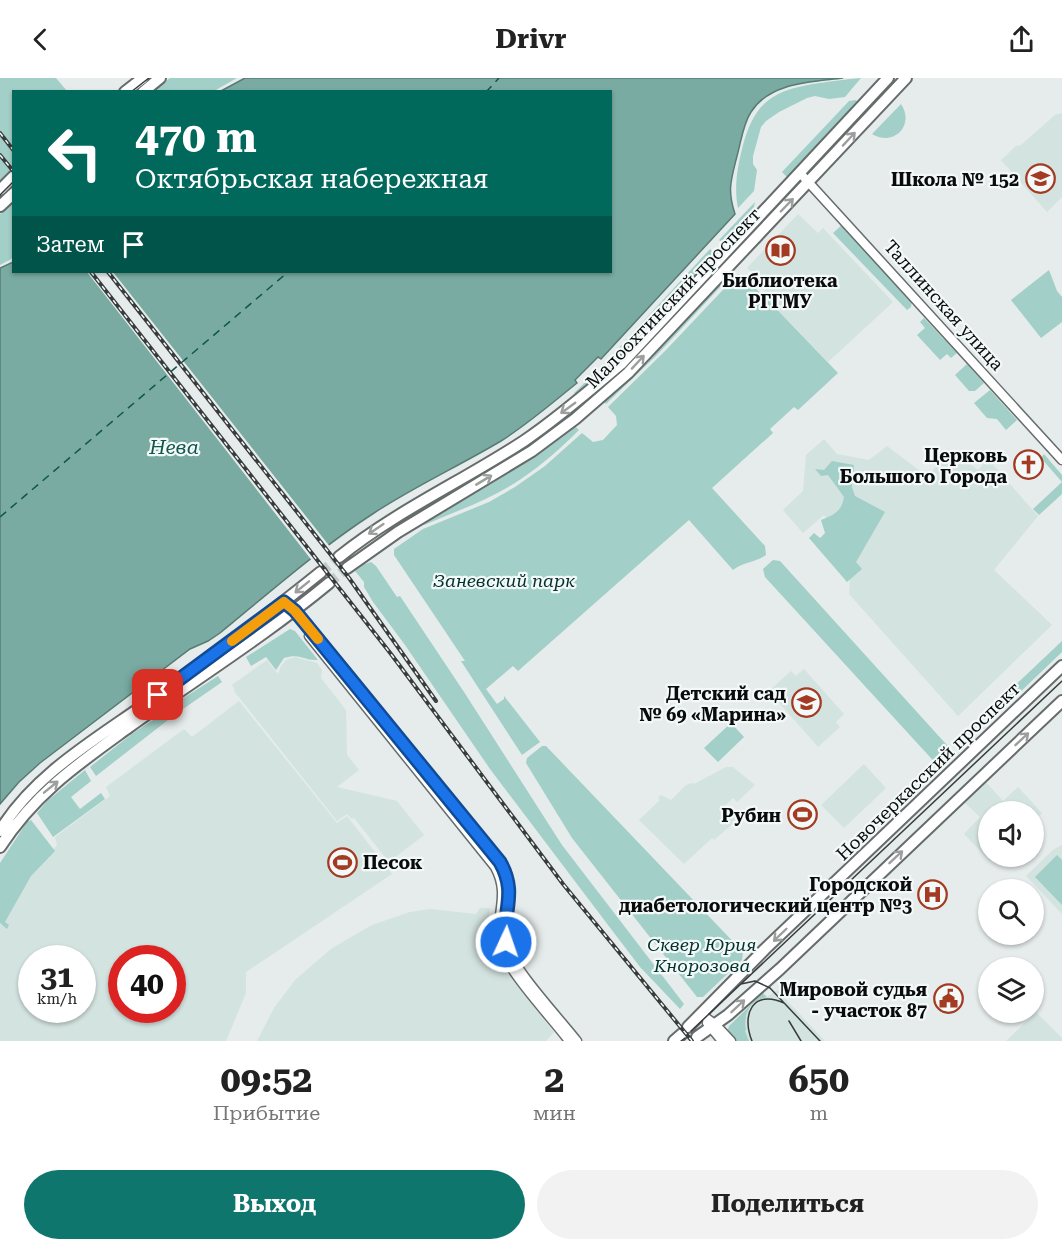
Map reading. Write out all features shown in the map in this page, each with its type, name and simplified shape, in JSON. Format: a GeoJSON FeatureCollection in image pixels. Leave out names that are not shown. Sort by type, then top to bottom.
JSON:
{"type":"FeatureCollection","features":[{"type":"Feature","properties":{"kind":"main road"},"geometry":{"type":"LineString","coordinates":[[128,90],[143,78]]}},
{"type":"Feature","properties":{"kind":"main road"},"geometry":{"type":"LineString","coordinates":[[145,90],[160,78]]}},
{"type":"Feature","properties":{"kind":"main road","name":"Малоохтинский проспект"},"geometry":{"type":"LineString","coordinates":[[339,557],[390,520],[524,440],[575,403],[621,364],[888,78]]}},
{"type":"Feature","properties":{"kind":"main road","name":"Малоохтинский проспект"},"geometry":{"type":"LineString","coordinates":[[347,568],[398,532],[532,451],[575,419],[628,373],[906,78]]}},
{"type":"Feature","properties":{"kind":"main road"},"geometry":{"type":"LineString","coordinates":[[0,190],[12,178]]}},
{"type":"Feature","properties":{"kind":"main road"},"geometry":{"type":"LineString","coordinates":[[0,206],[12,195]]}},
{"type":"Feature","properties":{"kind":"main road"},"geometry":{"type":"LineString","coordinates":[[0,831],[41,782],[321,572]]}},
{"type":"Feature","properties":{"kind":"main road"},"geometry":{"type":"LineString","coordinates":[[0,847],[14,826],[44,792],[152,711],[293,613],[329,583]]}},
{"type":"Feature","properties":{"kind":"main road","name":"Новочеркасский проспект"},"geometry":{"type":"LineString","coordinates":[[681,1034],[805,911],[1062,666]]}},
{"type":"Feature","properties":{"kind":"main road"},"geometry":{"type":"LineString","coordinates":[[697,1037],[780,969],[1062,700]]}},
{"type":"Feature","properties":{"kind":"street","name":"Таллинская улица"},"geometry":{"type":"LineString","coordinates":[[800,173],[1062,460]]}},
{"type":"Feature","properties":{"kind":"street"},"geometry":{"type":"LineString","coordinates":[[284,602],[500,862],[509,887],[504,932],[508,950],[517,966],[578,1041]]}},
{"type":"Feature","properties":{"kind":"street"},"geometry":{"type":"LineString","coordinates":[[293,613],[495,867],[503,888],[498,933],[502,953],[512,970],[569,1041]]}},
{"type":"Feature","properties":{"kind":"street"},"geometry":{"type":"LineString","coordinates":[[701,1014],[731,1041]]}},
{"type":"Feature","properties":{"kind":"street"},"geometry":{"type":"LineString","coordinates":[[713,1026],[722,1041]]}},
{"type":"Feature","properties":{"kind":"shaded area","name":"Школа № 152"},"geometry":{"type":"Polygon","coordinates":[[[1062,113],[1062,197],[1047,212],[1001,160],[1055,115],[1062,113]]]}},
{"type":"Feature","properties":{"kind":"shaded area"},"geometry":{"type":"Polygon","coordinates":[[[798,214],[818,233],[823,228],[893,302],[828,362],[762,294],[767,287],[747,268],[798,214]]]}},
{"type":"Feature","properties":{"kind":"shaded area"},"geometry":{"type":"Polygon","coordinates":[[[824,439],[837,454],[869,460],[887,446],[928,477],[949,449],[978,470],[988,459],[1038,516],[994,570],[1052,625],[958,716],[849,594],[852,552],[824,515],[803,533],[783,510],[803,491],[806,455],[824,439]]]}},
{"type":"Feature","properties":{"kind":"shaded area"},"geometry":{"type":"Polygon","coordinates":[[[295,657],[317,663],[322,670],[321,678],[346,710],[347,755],[359,770],[337,787],[397,801],[424,835],[389,862],[354,818],[352,819],[347,814],[337,821],[234,691],[232,685],[267,660],[278,674],[286,660],[295,657]]]}},
{"type":"Feature","properties":{"kind":"shaded area","name":"Детский сад № 69 «Марина»"},"geometry":{"type":"Polygon","coordinates":[[[804,669],[844,714],[836,722],[840,727],[818,747],[769,691],[791,671],[796,676],[804,669]]]}},
{"type":"Feature","properties":{"kind":"shaded area"},"geometry":{"type":"Polygon","coordinates":[[[239,701],[337,823],[347,816],[392,874],[246,972],[246,993],[226,1041],[0,1041],[0,925],[31,873],[41,865],[57,845],[55,837],[110,796],[106,787],[184,729],[192,737],[239,701]]]}},
{"type":"Feature","properties":{"kind":"shaded area"},"geometry":{"type":"Polygon","coordinates":[[[864,764],[886,788],[844,828],[821,805],[864,764]]]}},
{"type":"Feature","properties":{"kind":"shaded area"},"geometry":{"type":"Polygon","coordinates":[[[726,767],[733,767],[755,785],[737,802],[733,798],[725,806],[737,820],[714,840],[712,838],[684,864],[639,820],[660,800],[658,798],[661,795],[671,800],[686,785],[694,784],[726,767]]]}},
{"type":"Feature","properties":{"kind":"shaded area"},"geometry":{"type":"Polygon","coordinates":[[[985,781],[1003,801],[978,801],[978,815],[963,801],[985,781]]]}},
{"type":"Feature","properties":{"kind":"shaded area"},"geometry":{"type":"Polygon","coordinates":[[[1018,787],[1031,801],[1003,801],[1018,787]]]}},
{"type":"Feature","properties":{"kind":"shaded area"},"geometry":{"type":"Polygon","coordinates":[[[978,819],[978,849],[964,834],[978,819]]]}},
{"type":"Feature","properties":{"kind":"shaded area"},"geometry":{"type":"Polygon","coordinates":[[[1062,845],[1062,914],[1044,895],[1044,879],[1029,879],[1026,876],[1035,867],[1044,867],[1044,859],[1062,845]]]}},
{"type":"Feature","properties":{"kind":"shaded area"},"geometry":{"type":"Polygon","coordinates":[[[480,908],[490,908],[487,944],[496,959],[554,1032],[546,1041],[257,1041],[274,1008],[295,980],[331,949],[351,937],[372,925],[410,912],[430,909],[476,914],[480,908]]]}},
{"type":"Feature","properties":{"kind":"shaded area"},"geometry":{"type":"Polygon","coordinates":[[[777,990],[825,1041],[749,1041],[745,1031],[745,1018],[749,1009],[758,1000],[777,990]]]}},
{"type":"Feature","properties":{"kind":"shaded area"},"geometry":{"type":"Polygon","coordinates":[[[1044,1020],[1062,1038],[1062,1041],[1006,1041],[1025,1023],[1044,1023],[1044,1020]]]}},
{"type":"Feature","properties":{"kind":"green space"},"geometry":{"type":"Polygon","coordinates":[[[0,78],[56,78],[66,90],[12,90],[12,169],[0,182],[0,78]]]}},
{"type":"Feature","properties":{"kind":"green space"},"geometry":{"type":"Polygon","coordinates":[[[170,78],[237,78],[216,90],[153,90],[170,78]]]}},
{"type":"Feature","properties":{"kind":"green space"},"geometry":{"type":"Polygon","coordinates":[[[861,78],[845,97],[807,98],[766,121],[761,127],[753,156],[753,164],[757,170],[754,191],[738,208],[737,171],[747,133],[759,109],[777,95],[789,90],[820,83],[861,78]]]}},
{"type":"Feature","properties":{"kind":"green space"},"geometry":{"type":"Polygon","coordinates":[[[856,100],[858,103],[788,178],[782,172],[849,101],[856,100]]]}},
{"type":"Feature","properties":{"kind":"green space"},"geometry":{"type":"Polygon","coordinates":[[[901,104],[905,112],[905,119],[900,132],[888,138],[872,134],[901,104]]]}},
{"type":"Feature","properties":{"kind":"green space"},"geometry":{"type":"Polygon","coordinates":[[[12,202],[12,259],[0,265],[0,214],[12,202]]]}},
{"type":"Feature","properties":{"kind":"green space"},"geometry":{"type":"Polygon","coordinates":[[[755,202],[752,216],[725,245],[719,240],[755,202]]]}},
{"type":"Feature","properties":{"kind":"green space"},"geometry":{"type":"Polygon","coordinates":[[[843,224],[912,301],[911,307],[907,310],[833,233],[843,224]]]}},
{"type":"Feature","properties":{"kind":"green space"},"geometry":{"type":"Polygon","coordinates":[[[710,249],[716,255],[617,360],[576,395],[574,393],[604,364],[710,249]]]}},
{"type":"Feature","properties":{"kind":"green space"},"geometry":{"type":"Polygon","coordinates":[[[733,269],[735,271],[656,356],[606,404],[603,400],[733,269]]]}},
{"type":"Feature","properties":{"kind":"green space"},"geometry":{"type":"Polygon","coordinates":[[[1049,270],[1057,291],[1062,297],[1062,322],[1041,338],[1011,300],[1049,270]]]}},
{"type":"Feature","properties":{"kind":"green space","name":"Заневский парк"},"geometry":{"type":"Polygon","coordinates":[[[738,274],[762,294],[838,373],[798,410],[794,407],[770,429],[773,433],[712,488],[765,546],[766,555],[733,570],[689,520],[518,671],[513,666],[486,689],[497,704],[504,699],[504,696],[540,742],[522,755],[461,661],[465,661],[394,555],[394,549],[423,529],[489,502],[515,487],[545,466],[582,433],[593,442],[603,440],[617,425],[616,416],[608,407],[738,274]]]}},
{"type":"Feature","properties":{"kind":"green space"},"geometry":{"type":"Polygon","coordinates":[[[924,318],[957,353],[951,358],[947,354],[940,360],[917,335],[925,328],[920,322],[924,318]]]}},
{"type":"Feature","properties":{"kind":"green space"},"geometry":{"type":"Polygon","coordinates":[[[967,364],[984,383],[975,391],[969,391],[955,375],[967,364]]]}},
{"type":"Feature","properties":{"kind":"green space"},"geometry":{"type":"Polygon","coordinates":[[[990,390],[1017,420],[1006,430],[997,419],[987,418],[974,403],[990,390]]]}},
{"type":"Feature","properties":{"kind":"green space"},"geometry":{"type":"Polygon","coordinates":[[[573,424],[579,430],[521,479],[474,504],[424,525],[421,523],[573,424]]]}},
{"type":"Feature","properties":{"kind":"green space"},"geometry":{"type":"Polygon","coordinates":[[[1044,454],[1062,475],[1062,482],[1041,458],[1044,454]]]}},
{"type":"Feature","properties":{"kind":"green space"},"geometry":{"type":"Polygon","coordinates":[[[832,461],[854,465],[852,487],[855,496],[885,512],[856,562],[862,569],[847,582],[809,538],[814,533],[820,538],[825,533],[821,520],[837,512],[843,502],[844,497],[828,475],[821,476],[815,469],[824,470],[832,461]]]}},
{"type":"Feature","properties":{"kind":"green space"},"geometry":{"type":"Polygon","coordinates":[[[1062,482],[1062,494],[1039,515],[1033,509],[1062,482]]]}},
{"type":"Feature","properties":{"kind":"green space"},"geometry":{"type":"Polygon","coordinates":[[[773,560],[780,561],[955,754],[940,768],[765,577],[763,569],[773,560]]]}},
{"type":"Feature","properties":{"kind":"green space"},"geometry":{"type":"Polygon","coordinates":[[[371,562],[397,597],[400,596],[562,845],[684,1004],[680,1009],[640,967],[490,769],[373,602],[364,587],[364,582],[355,571],[371,562]]]}},
{"type":"Feature","properties":{"kind":"green space"},"geometry":{"type":"Polygon","coordinates":[[[290,629],[295,631],[318,660],[294,656],[284,658],[276,670],[266,657],[251,666],[246,657],[290,629]]]}},
{"type":"Feature","properties":{"kind":"green space"},"geometry":{"type":"Polygon","coordinates":[[[1062,641],[1062,652],[995,716],[989,710],[1062,641]]]}},
{"type":"Feature","properties":{"kind":"green space"},"geometry":{"type":"Polygon","coordinates":[[[218,676],[222,682],[183,709],[179,701],[218,676]]]}},
{"type":"Feature","properties":{"kind":"green space"},"geometry":{"type":"Polygon","coordinates":[[[173,707],[177,713],[96,776],[90,767],[133,733],[173,707]]]}},
{"type":"Feature","properties":{"kind":"green space"},"geometry":{"type":"Polygon","coordinates":[[[731,723],[744,737],[718,762],[704,748],[731,723]]]}},
{"type":"Feature","properties":{"kind":"green space","name":"Сквер Юрия Кнорозова"},"geometry":{"type":"Polygon","coordinates":[[[542,746],[546,746],[743,952],[742,960],[703,997],[697,997],[572,838],[526,763],[527,758],[542,746]]]}},
{"type":"Feature","properties":{"kind":"green space"},"geometry":{"type":"Polygon","coordinates":[[[85,770],[91,781],[71,797],[80,809],[101,793],[105,799],[53,837],[37,813],[47,801],[85,770]]]}},
{"type":"Feature","properties":{"kind":"green space"},"geometry":{"type":"Polygon","coordinates":[[[31,820],[55,851],[31,876],[5,922],[9,925],[7,929],[0,923],[0,863],[27,822],[31,820]]]}},
{"type":"Feature","properties":{"kind":"green space"},"geometry":{"type":"Polygon","coordinates":[[[1057,855],[1062,860],[1062,905],[1044,886],[1044,879],[1035,877],[1057,855]]]}},
{"type":"Feature","properties":{"kind":"green space"},"geometry":{"type":"Polygon","coordinates":[[[763,993],[767,997],[756,1001],[747,1013],[745,1031],[749,1041],[736,1041],[727,1032],[729,1026],[763,993]]]}},
{"type":"Feature","properties":{"kind":"water","name":"Нева"},"geometry":{"type":"Polygon","coordinates":[[[245,78],[843,78],[792,85],[780,89],[759,102],[746,122],[733,172],[731,191],[735,214],[601,359],[598,357],[575,380],[577,383],[501,441],[390,503],[334,541],[220,633],[190,649],[40,763],[0,804],[0,268],[12,262],[12,273],[612,273],[612,90],[223,90],[245,78]]]}},
{"type":"Feature","properties":{"kind":"pier"},"geometry":{"type":"Polygon","coordinates":[[[88,273],[114,273],[331,548],[313,562],[88,273]]]}},
{"type":"Feature","properties":{"kind":"ferry route"},"geometry":{"type":"LineString","coordinates":[[488,90],[499,78]]}},
{"type":"Feature","properties":{"kind":"ferry route"},"geometry":{"type":"LineString","coordinates":[[0,517],[287,273]]}},
{"type":"Feature","properties":{"kind":"tunnel"},"geometry":{"type":"LineString","coordinates":[[321,572],[339,557]]}},
{"type":"Feature","properties":{"kind":"tunnel"},"geometry":{"type":"LineString","coordinates":[[329,583],[347,568]]}},
{"type":"Feature","properties":{"kind":"tram line"},"geometry":{"type":"LineString","coordinates":[[134,90],[149,78]]}},
{"type":"Feature","properties":{"kind":"tram line"},"geometry":{"type":"LineString","coordinates":[[0,195],[12,183]]}},
{"type":"Feature","properties":{"kind":"tram line"},"geometry":{"type":"LineString","coordinates":[[691,1031],[1062,681]]}},
{"type":"Feature","properties":{"kind":"tram line"},"geometry":{"type":"LineString","coordinates":[[741,984],[755,981],[770,988],[820,1041]]}},
{"type":"Feature","properties":{"kind":"tram line"},"geometry":{"type":"LineString","coordinates":[[752,1041],[748,1022],[752,1007],[764,999],[784,1003]]}},
{"type":"Feature","properties":{"kind":"tram line"},"geometry":{"type":"LineString","coordinates":[[789,1021],[801,1041]]}},
{"type":"Feature","properties":{"kind":"tram line"},"geometry":{"type":"LineString","coordinates":[[681,1041],[685,1038]]}},
{"type":"Feature","properties":{"kind":"railway"},"geometry":{"type":"LineString","coordinates":[[0,133],[12,148]]}},
{"type":"Feature","properties":{"kind":"railway"},"geometry":{"type":"LineString","coordinates":[[0,155],[12,170]]}},
{"type":"Feature","properties":{"kind":"railway"},"geometry":{"type":"LineString","coordinates":[[92,273],[391,654],[563,884],[692,1041]]}},
{"type":"Feature","properties":{"kind":"railway"},"geometry":{"type":"LineString","coordinates":[[109,273],[349,578],[436,701]]}},
{"type":"Feature","properties":{"kind":"slow traffic"},"geometry":{"type":"LineString","coordinates":[[232,641],[284,602],[295,611],[318,639]]}},
{"type":"Feature","properties":{"kind":"place","name":"Школа № 152"},"geometry":{"type":"Point","coordinates":[1040,179]}},
{"type":"Feature","properties":{"kind":"place","name":"Библиотека РГГМУ"},"geometry":{"type":"Point","coordinates":[780,251]}},
{"type":"Feature","properties":{"kind":"place","name":"Церковь Большого Города"},"geometry":{"type":"Point","coordinates":[1028,465]}},
{"type":"Feature","properties":{"kind":"place","name":"Детский сад № 69 «Марина»"},"geometry":{"type":"Point","coordinates":[807,703]}},
{"type":"Feature","properties":{"kind":"place","name":"Рубин"},"geometry":{"type":"Point","coordinates":[802,815]}},
{"type":"Feature","properties":{"kind":"place","name":"Песок"},"geometry":{"type":"Point","coordinates":[342,862]}},
{"type":"Feature","properties":{"kind":"place","name":"Городской диабетологический центр №3"},"geometry":{"type":"Point","coordinates":[933,894]}},
{"type":"Feature","properties":{"kind":"place","name":"Мировой судья - участок 87"},"geometry":{"type":"Point","coordinates":[948,999]}},
{"type":"Feature","properties":{"kind":"route"},"geometry":{"type":"LineString","coordinates":[[158,695],[284,602],[295,611],[500,862],[508,879],[510,896],[504,932],[506,942]]}}]}
